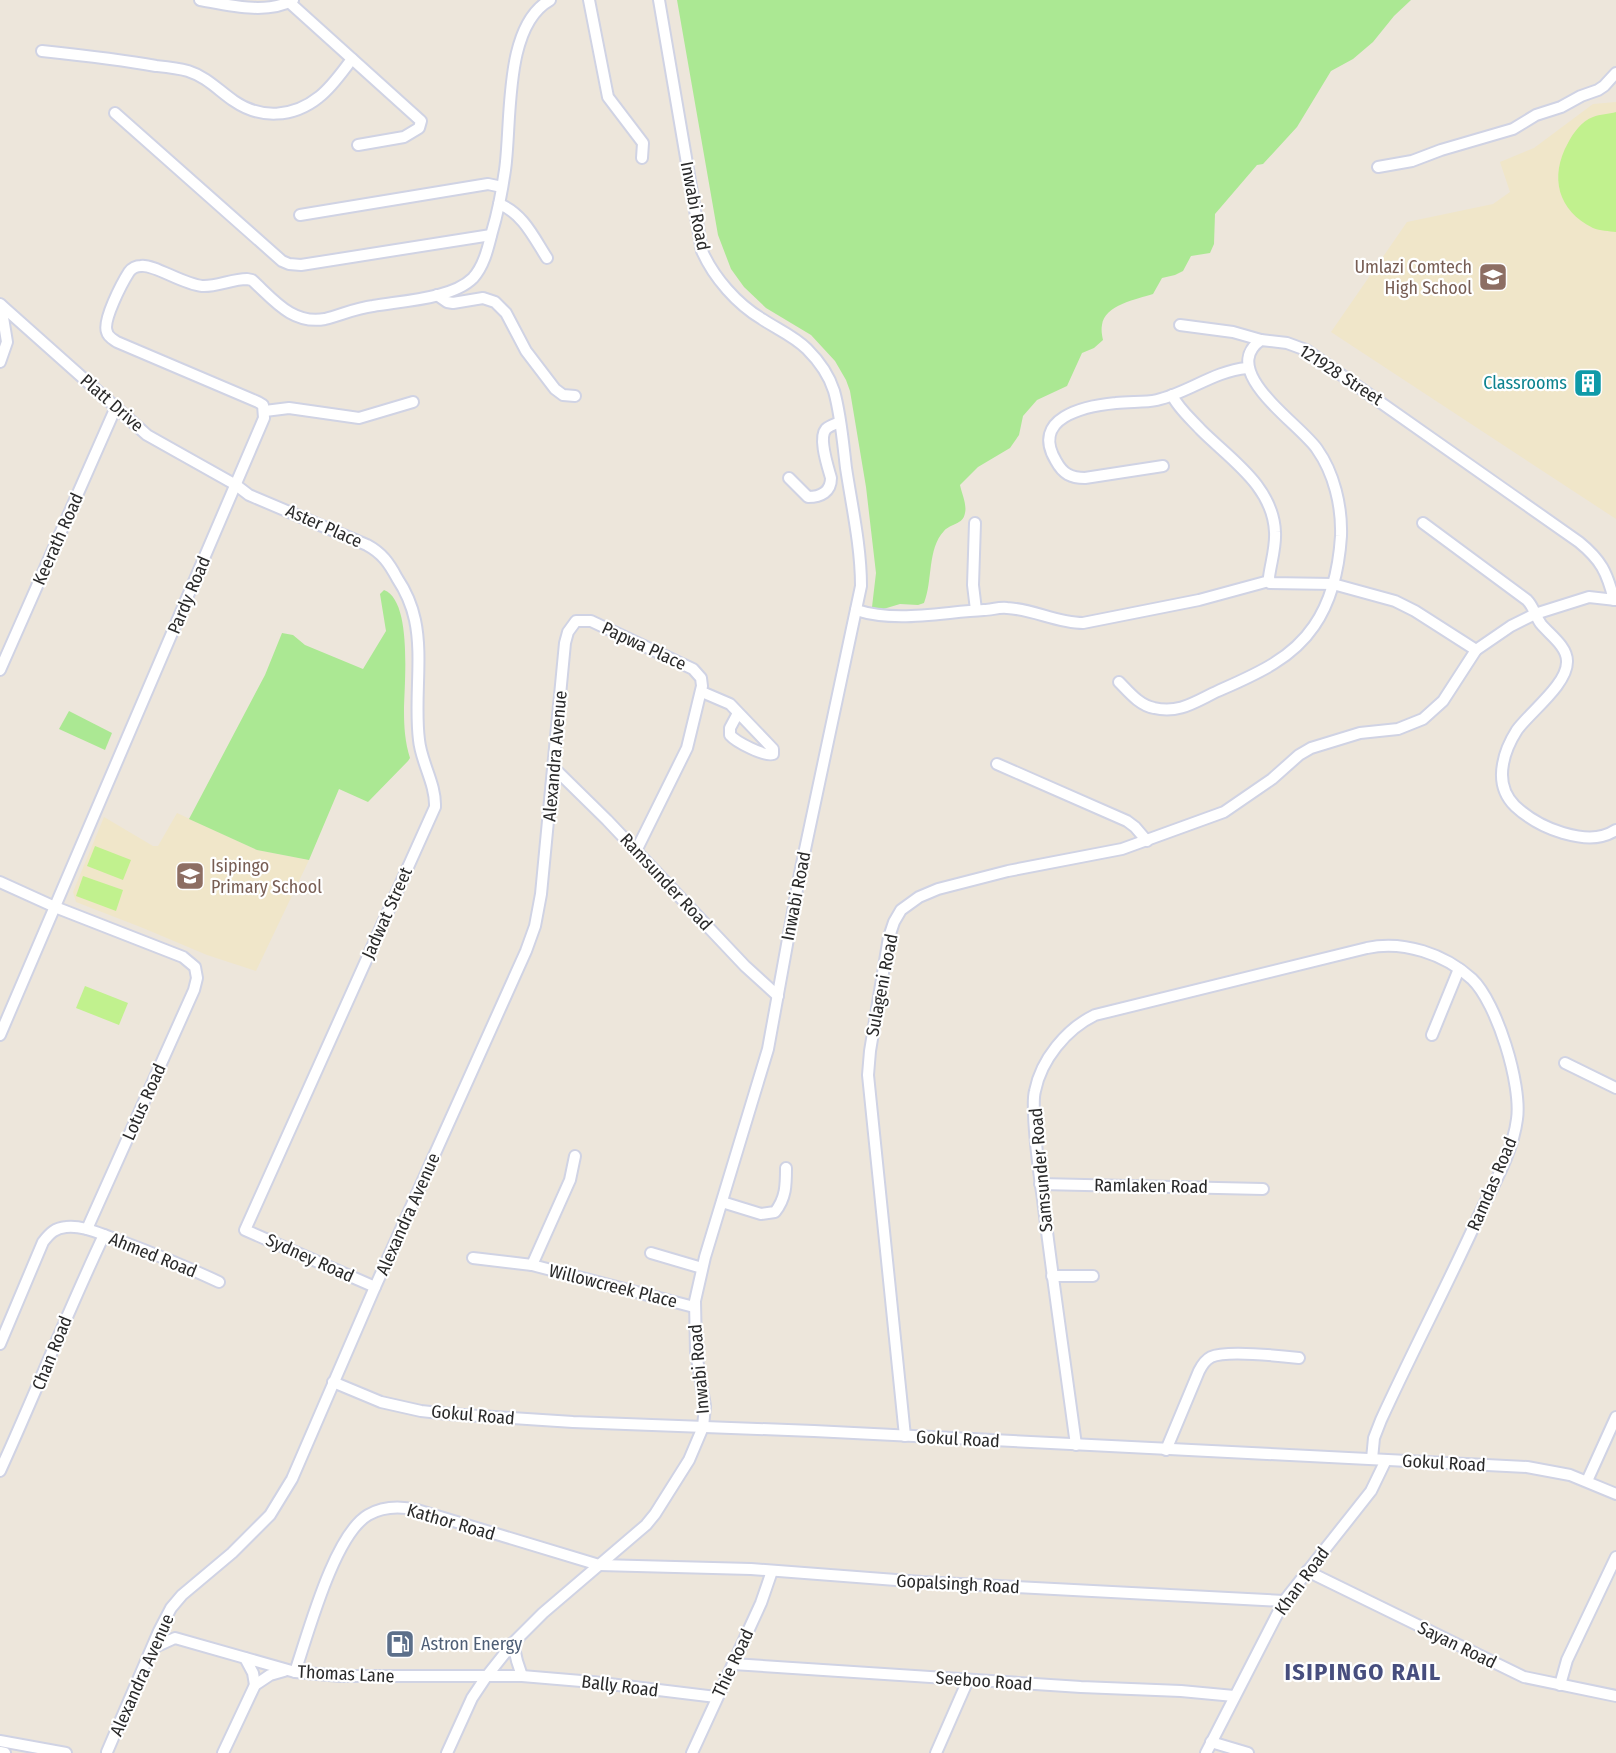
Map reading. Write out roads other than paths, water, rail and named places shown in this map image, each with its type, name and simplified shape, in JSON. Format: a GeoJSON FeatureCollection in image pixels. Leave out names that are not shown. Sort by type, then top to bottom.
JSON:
{"type":"FeatureCollection","features":[{"type":"Feature","properties":{"kind":"street"},"geometry":{"type":"LineString","coordinates":[[200,0],[266,8],[291,1],[352,59],[419,117],[422,123],[416,131],[404,137],[358,145]]}},
{"type":"Feature","properties":{"kind":"street"},"geometry":{"type":"LineString","coordinates":[[589,0],[608,97],[643,143],[642,158]]}},
{"type":"Feature","properties":{"kind":"street","name":"Inwabi Road"},"geometry":{"type":"LineString","coordinates":[[447,1753],[472,1698],[486,1677],[513,1643],[543,1613],[639,1532],[655,1514],[689,1460],[704,1427],[705,1406],[698,1370],[694,1307],[702,1268],[765,1059],[800,873],[861,586],[840,422],[834,392],[820,364],[793,337],[747,309],[732,295],[708,263],[698,235],[659,0]]}},
{"type":"Feature","properties":{"kind":"street"},"geometry":{"type":"LineString","coordinates":[[413,402],[359,418],[289,408],[265,411],[258,402],[117,342],[107,332],[106,322],[129,273],[142,265],[151,266],[159,272],[203,286],[252,280],[287,312],[313,320],[358,308],[436,295],[461,286],[472,279],[487,253],[499,204],[515,55],[527,22],[543,2]]}},
{"type":"Feature","properties":{"kind":"street"},"geometry":{"type":"LineString","coordinates":[[42,51],[120,59],[185,70],[210,81],[234,101],[251,111],[270,115],[287,113],[319,98],[352,59]]}},
{"type":"Feature","properties":{"kind":"street"},"geometry":{"type":"LineString","coordinates":[[1378,167],[1412,161],[1513,129],[1536,115],[1562,107],[1581,96],[1598,90],[1605,86],[1616,73]]}},
{"type":"Feature","properties":{"kind":"street"},"geometry":{"type":"LineString","coordinates":[[115,113],[282,261],[289,264],[301,265],[491,235]]}},
{"type":"Feature","properties":{"kind":"street"},"geometry":{"type":"LineString","coordinates":[[300,215],[488,184],[502,187]]}},
{"type":"Feature","properties":{"kind":"street"},"geometry":{"type":"LineString","coordinates":[[499,204],[509,208],[522,219],[547,258]]}},
{"type":"Feature","properties":{"kind":"street"},"geometry":{"type":"LineString","coordinates":[[436,295],[453,303],[483,298],[495,302],[506,313],[526,351],[555,389],[563,395],[575,396]]}},
{"type":"Feature","properties":{"kind":"street"},"geometry":{"type":"LineString","coordinates":[[0,304],[8,342]]}},
{"type":"Feature","properties":{"kind":"street","name":"Platt Drive"},"geometry":{"type":"LineString","coordinates":[[0,304],[147,435],[236,485]]}},
{"type":"Feature","properties":{"kind":"street","name":"121928 Street"},"geometry":{"type":"LineString","coordinates":[[1180,325],[1233,332],[1261,340],[1287,343],[1306,350],[1594,554],[1609,580],[1615,600]]}},
{"type":"Feature","properties":{"kind":"street"},"geometry":{"type":"LineString","coordinates":[[0,363],[8,342],[14,336],[29,330]]}},
{"type":"Feature","properties":{"kind":"street"},"geometry":{"type":"LineString","coordinates":[[1119,682],[1138,701],[1149,707],[1167,710],[1192,706],[1214,693],[1258,674],[1284,657],[1315,626],[1333,584],[1341,533],[1335,489],[1326,463],[1310,440],[1264,394],[1247,368],[1250,353],[1261,340]]}},
{"type":"Feature","properties":{"kind":"street"},"geometry":{"type":"LineString","coordinates":[[1163,466],[1074,478],[1065,474],[1058,464],[1048,444],[1049,434],[1058,422],[1081,409],[1156,400],[1226,372],[1247,368]]}},
{"type":"Feature","properties":{"kind":"street"},"geometry":{"type":"LineString","coordinates":[[1172,395],[1195,424],[1245,471],[1261,491],[1269,506],[1275,531],[1269,581]]}},
{"type":"Feature","properties":{"kind":"street","name":"Keerath Road"},"geometry":{"type":"LineString","coordinates":[[0,670],[116,407]]}},
{"type":"Feature","properties":{"kind":"street","name":"Pardy Road"},"geometry":{"type":"LineString","coordinates":[[0,1035],[236,485],[265,411]]}},
{"type":"Feature","properties":{"kind":"street"},"geometry":{"type":"LineString","coordinates":[[789,478],[797,489],[808,497],[822,495],[826,491],[831,484],[831,478],[823,442],[824,432],[827,428],[840,422]]}},
{"type":"Feature","properties":{"kind":"street","name":"Aster Place"},"geometry":{"type":"LineString","coordinates":[[236,485],[249,495],[375,549],[390,564],[400,582]]}},
{"type":"Feature","properties":{"kind":"street"},"geometry":{"type":"LineString","coordinates":[[975,523],[973,585],[976,610]]}},
{"type":"Feature","properties":{"kind":"street"},"geometry":{"type":"LineString","coordinates":[[1423,523],[1527,600],[1532,605],[1540,623],[1562,648],[1567,661],[1565,670],[1553,691],[1524,722],[1508,745],[1501,776],[1504,791],[1509,800],[1520,811],[1559,832],[1593,838],[1616,830]]}},
{"type":"Feature","properties":{"kind":"street"},"geometry":{"type":"LineString","coordinates":[[856,610],[869,615],[892,616],[1014,609],[1070,623],[1083,623],[1199,600],[1269,581],[1272,584],[1333,584],[1395,601],[1476,650],[1493,636],[1535,614],[1589,597],[1615,600]]}},
{"type":"Feature","properties":{"kind":"street","name":"Jadwat Street"},"geometry":{"type":"LineString","coordinates":[[245,1230],[435,807],[433,790],[418,737],[417,629],[415,617],[400,582]]}},
{"type":"Feature","properties":{"kind":"street","name":"Papwa Place"},"geometry":{"type":"LineString","coordinates":[[576,621],[591,621],[693,669],[701,678],[702,692]]}},
{"type":"Feature","properties":{"kind":"street","name":"Alexandra Avenue"},"geometry":{"type":"LineString","coordinates":[[108,1753],[159,1631],[171,1608],[182,1594],[232,1553],[270,1515],[292,1479],[375,1287],[531,940],[540,902],[565,643],[568,632],[576,621]]}},
{"type":"Feature","properties":{"kind":"street","name":"Sulageni Road"},"geometry":{"type":"LineString","coordinates":[[905,1436],[868,1075],[883,969],[894,922],[901,910],[919,897],[938,889],[1008,871],[1122,849],[1224,812],[1311,748],[1359,733],[1398,729],[1424,718],[1443,701],[1476,650]]}},
{"type":"Feature","properties":{"kind":"street"},"geometry":{"type":"LineString","coordinates":[[636,851],[687,748],[702,692],[730,704],[738,713]]}},
{"type":"Feature","properties":{"kind":"street"},"geometry":{"type":"LineString","coordinates":[[997,764],[1127,821],[1136,826],[1147,841]]}},
{"type":"Feature","properties":{"kind":"street","name":"Ramsunder Road"},"geometry":{"type":"LineString","coordinates":[[554,768],[575,787],[745,966],[778,996]]}},
{"type":"Feature","properties":{"kind":"street"},"geometry":{"type":"LineString","coordinates":[[0,882],[55,907]]}},
{"type":"Feature","properties":{"kind":"street","name":"Lotus Road"},"geometry":{"type":"LineString","coordinates":[[55,907],[183,957],[195,967],[197,978],[194,990],[87,1229]]}},
{"type":"Feature","properties":{"kind":"street","name":"Samsunder Road"},"geometry":{"type":"LineString","coordinates":[[1076,1445],[1052,1276],[1035,1131],[1034,1092],[1056,1048],[1070,1030],[1095,1015],[1380,945],[1400,947]]}},
{"type":"Feature","properties":{"kind":"street","name":"Ramdas Road"},"geometry":{"type":"LineString","coordinates":[[1372,1459],[1374,1438],[1381,1420],[1446,1288],[1504,1161],[1516,1127],[1518,1097],[1500,1031],[1491,1006],[1480,987],[1459,969],[1423,951],[1400,947]]}},
{"type":"Feature","properties":{"kind":"street"},"geometry":{"type":"LineString","coordinates":[[1432,1035],[1459,969]]}},
{"type":"Feature","properties":{"kind":"street"},"geometry":{"type":"LineString","coordinates":[[1565,1063],[1616,1088]]}},
{"type":"Feature","properties":{"kind":"street","name":"Willowcreek Place"},"geometry":{"type":"LineString","coordinates":[[532,1265],[570,1180],[575,1156]]}},
{"type":"Feature","properties":{"kind":"street"},"geometry":{"type":"LineString","coordinates":[[722,1202],[761,1214],[775,1212],[783,1202],[786,1168]]}},
{"type":"Feature","properties":{"kind":"street","name":"Ramlaken Road"},"geometry":{"type":"LineString","coordinates":[[1040,1184],[1263,1189]]}},
{"type":"Feature","properties":{"kind":"street"},"geometry":{"type":"LineString","coordinates":[[0,1344],[43,1242],[50,1233],[57,1229],[73,1227],[87,1229]]}},
{"type":"Feature","properties":{"kind":"street","name":"Ahmed Road"},"geometry":{"type":"LineString","coordinates":[[87,1229],[142,1249],[219,1282]]}},
{"type":"Feature","properties":{"kind":"street","name":"Sydney Road"},"geometry":{"type":"LineString","coordinates":[[245,1230],[375,1287]]}},
{"type":"Feature","properties":{"kind":"street","name":"Chan Road"},"geometry":{"type":"LineString","coordinates":[[0,1471],[104,1235]]}},
{"type":"Feature","properties":{"kind":"street"},"geometry":{"type":"LineString","coordinates":[[651,1253],[702,1268]]}},
{"type":"Feature","properties":{"kind":"street","name":"Willowcreek Place"},"geometry":{"type":"LineString","coordinates":[[473,1258],[532,1265],[694,1307]]}},
{"type":"Feature","properties":{"kind":"street"},"geometry":{"type":"LineString","coordinates":[[1052,1276],[1093,1276]]}},
{"type":"Feature","properties":{"kind":"street"},"geometry":{"type":"LineString","coordinates":[[1166,1450],[1199,1371],[1206,1360],[1217,1355],[1256,1354],[1299,1358]]}},
{"type":"Feature","properties":{"kind":"street","name":"Gokul Road"},"geometry":{"type":"LineString","coordinates":[[333,1382],[381,1402],[432,1412],[573,1422],[1527,1467],[1549,1470],[1616,1494]]}},
{"type":"Feature","properties":{"kind":"street"},"geometry":{"type":"LineString","coordinates":[[1587,1482],[1616,1417]]}},
{"type":"Feature","properties":{"kind":"street","name":"Khan Road"},"geometry":{"type":"LineString","coordinates":[[1206,1753],[1284,1601],[1371,1491],[1386,1460]]}},
{"type":"Feature","properties":{"kind":"street","name":"Kathor Road"},"geometry":{"type":"LineString","coordinates":[[290,1672],[346,1538],[358,1523],[378,1511],[395,1507],[409,1508],[599,1565]]}},
{"type":"Feature","properties":{"kind":"street"},"geometry":{"type":"LineString","coordinates":[[616,1552],[632,1566]]}},
{"type":"Feature","properties":{"kind":"street"},"geometry":{"type":"LineString","coordinates":[[1560,1685],[1567,1660],[1616,1557]]}},
{"type":"Feature","properties":{"kind":"street","name":"Gopalsingh Road"},"geometry":{"type":"LineString","coordinates":[[599,1565],[751,1569],[1174,1597],[1284,1601]]}},
{"type":"Feature","properties":{"kind":"street","name":"Thie Road"},"geometry":{"type":"LineString","coordinates":[[692,1753],[761,1603],[772,1571]]}},
{"type":"Feature","properties":{"kind":"street","name":"Sayan Road"},"geometry":{"type":"LineString","coordinates":[[1307,1571],[1524,1677],[1616,1696]]}},
{"type":"Feature","properties":{"kind":"street"},"geometry":{"type":"LineString","coordinates":[[153,1648],[175,1638],[171,1626],[171,1608]]}},
{"type":"Feature","properties":{"kind":"street","name":"Thomas Lane"},"geometry":{"type":"LineString","coordinates":[[175,1638],[290,1672],[340,1676],[486,1677]]}},
{"type":"Feature","properties":{"kind":"street"},"geometry":{"type":"LineString","coordinates":[[513,1643],[522,1676]]}},
{"type":"Feature","properties":{"kind":"street"},"geometry":{"type":"LineString","coordinates":[[245,1658],[253,1673],[255,1685]]}},
{"type":"Feature","properties":{"kind":"street","name":"Seeboo Road"},"geometry":{"type":"LineString","coordinates":[[733,1664],[1234,1696]]}},
{"type":"Feature","properties":{"kind":"street"},"geometry":{"type":"LineString","coordinates":[[223,1753],[255,1685],[270,1675],[290,1672]]}},
{"type":"Feature","properties":{"kind":"street","name":"Bally Road"},"geometry":{"type":"LineString","coordinates":[[486,1677],[522,1676],[593,1682],[716,1697]]}},
{"type":"Feature","properties":{"kind":"street"},"geometry":{"type":"LineString","coordinates":[[936,1753],[968,1680]]}},
{"type":"Feature","properties":{"kind":"street"},"geometry":{"type":"LineString","coordinates":[[0,1741],[66,1753]]}},
{"type":"Feature","properties":{"kind":"street"},"geometry":{"type":"LineString","coordinates":[[1211,1742],[1248,1753]]}},
{"type":"Feature","properties":{"kind":"street"},"geometry":{"type":"LineString","coordinates":[[0,1752],[5,1753]]}},
{"type":"Feature","properties":{"kind":"street"},"geometry":{"type":"LineString","coordinates":[[101,1753],[108,1753]]}},
{"type":"Feature","properties":{"kind":"place","name":"Umlazi Comtech High School"},"geometry":{"type":"Point","coordinates":[1493,277]}},
{"type":"Feature","properties":{"kind":"place","name":"Classrooms"},"geometry":{"type":"Point","coordinates":[1588,383]}},
{"type":"Feature","properties":{"kind":"place","name":"Isipingo Primary School"},"geometry":{"type":"Point","coordinates":[190,876]}},
{"type":"Feature","properties":{"kind":"place","name":"Astron Energy"},"geometry":{"type":"Point","coordinates":[400,1644]}},
{"type":"Feature","properties":{"kind":"district","name":"ISIPINGO RAIL"},"geometry":{"type":"Point","coordinates":[1363,1672]}}]}
